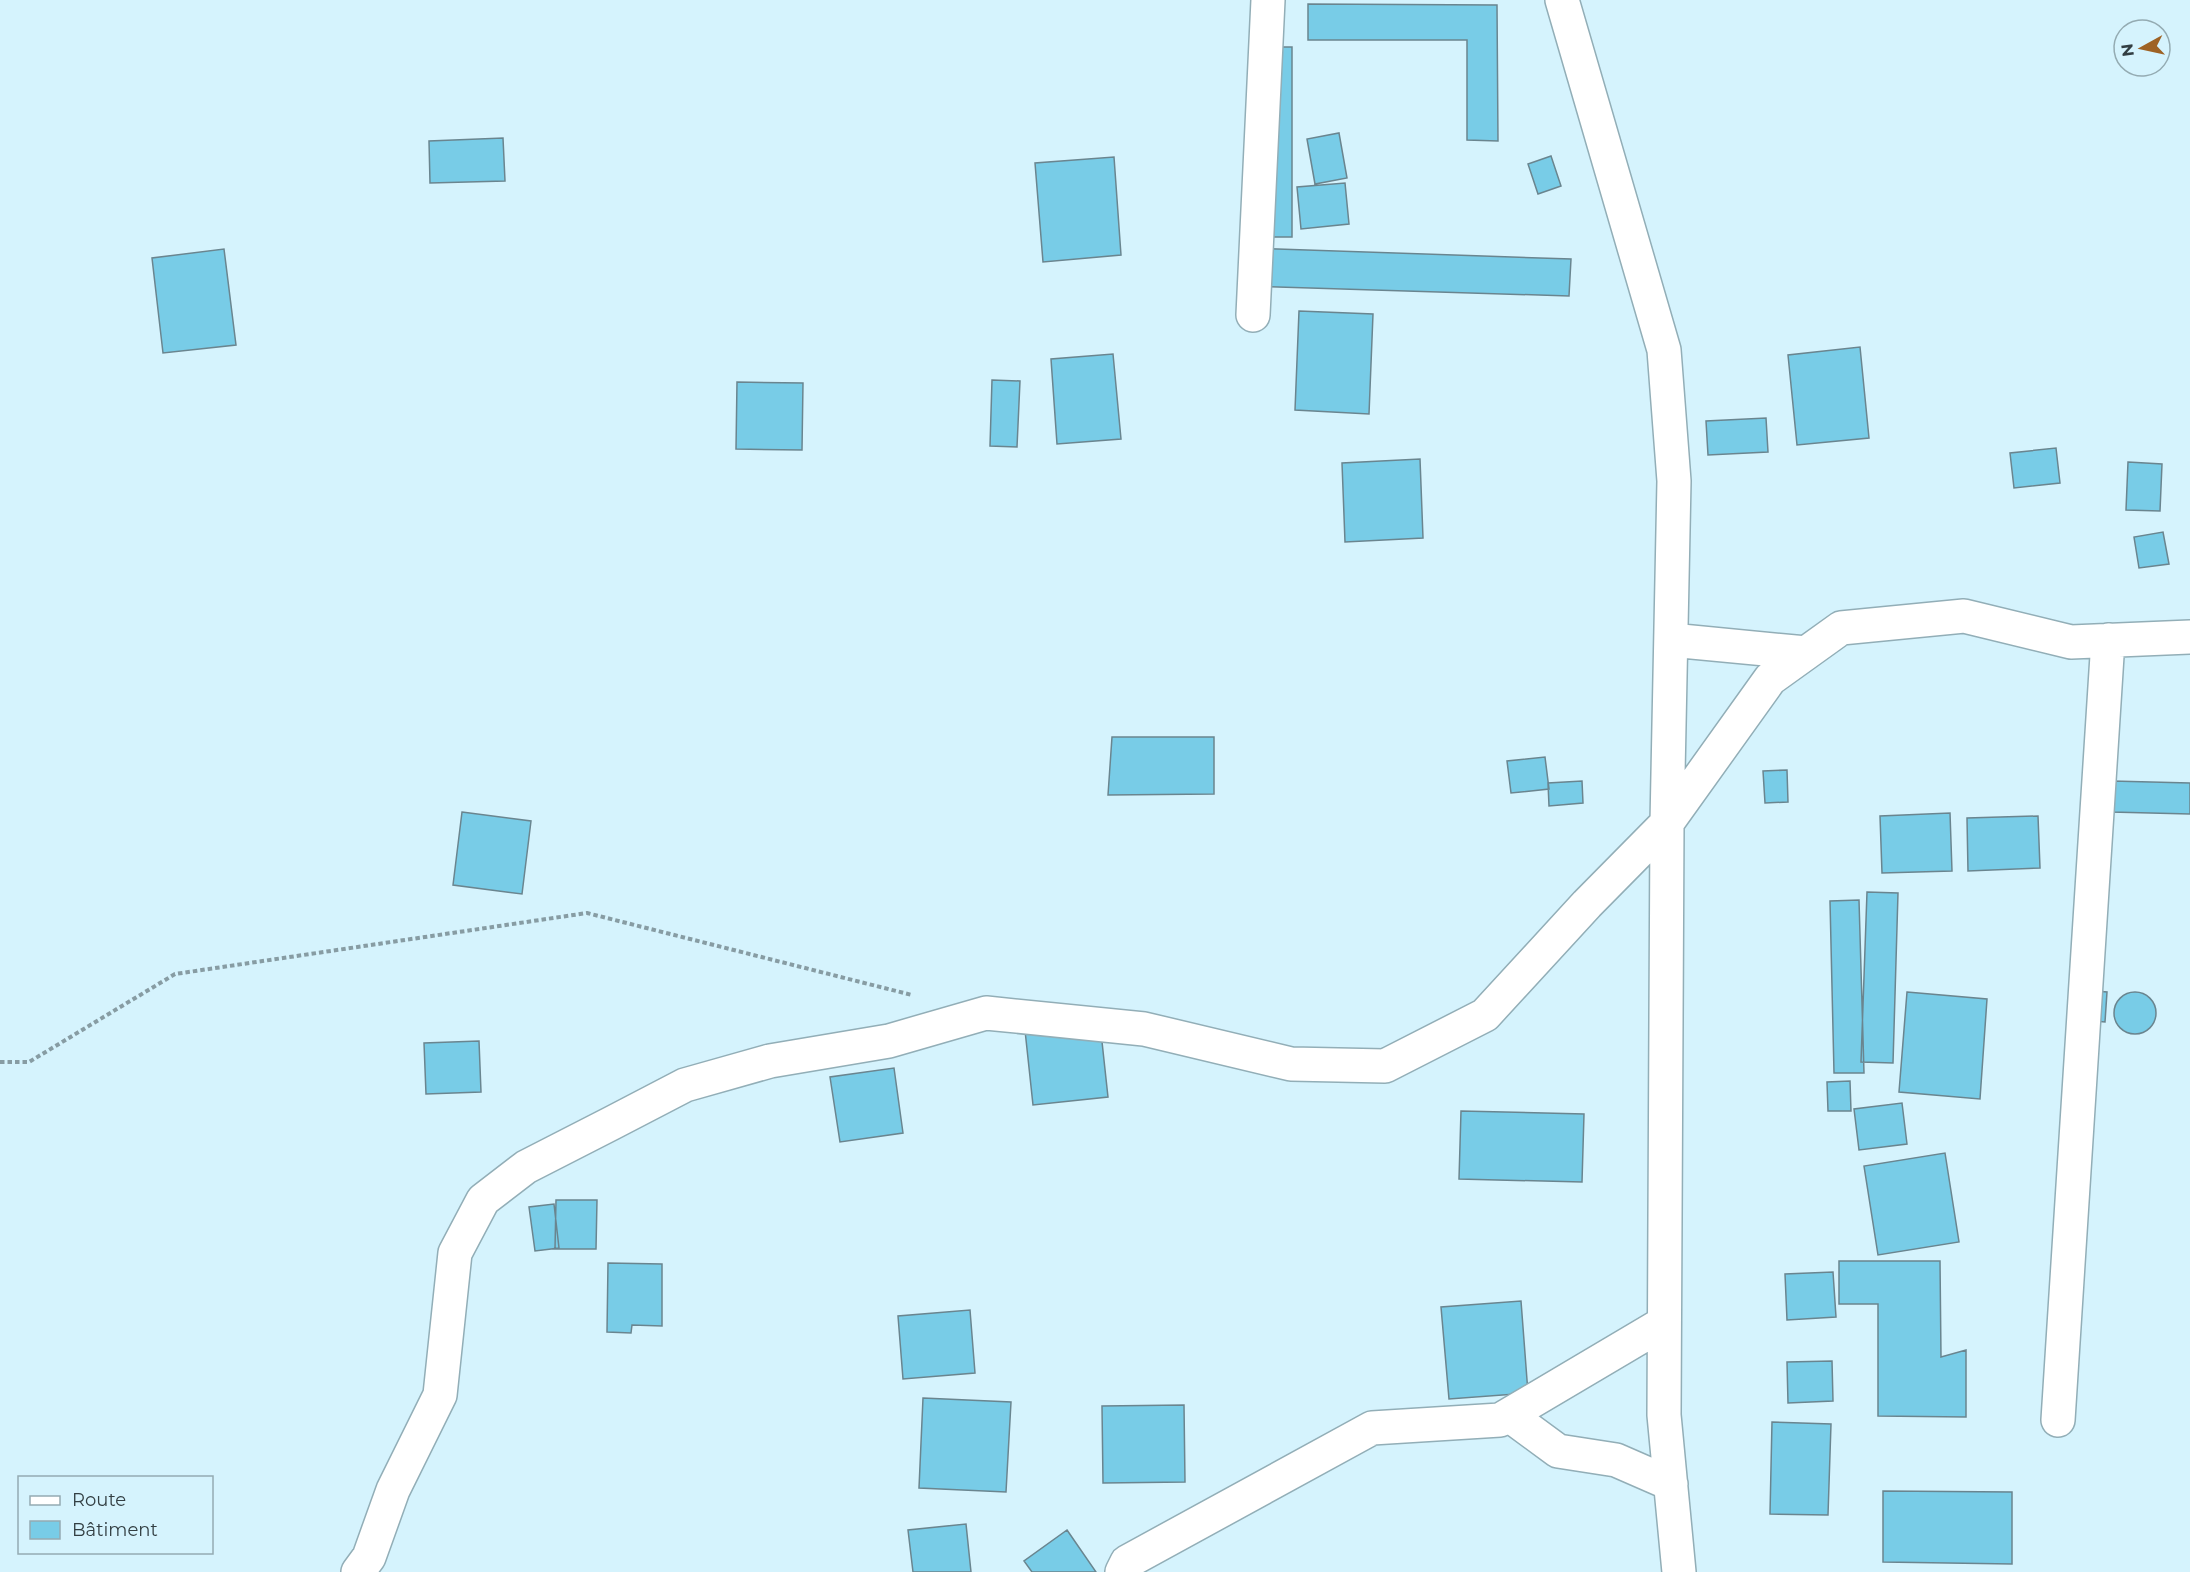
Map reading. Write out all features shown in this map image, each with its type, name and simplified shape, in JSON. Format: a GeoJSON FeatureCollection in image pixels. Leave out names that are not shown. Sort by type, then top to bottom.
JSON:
{"type":"FeatureCollection","features":[{"type":"Feature","properties":{"kind":"street"},"geometry":{"type":"LineString","coordinates":[[1253,315],[1268,0]]}},
{"type":"Feature","properties":{"kind":"street"},"geometry":{"type":"LineString","coordinates":[[1562,0],[1664,350],[1674,481],[1668,823],[1664,1414],[1679,1572]]}},
{"type":"Feature","properties":{"kind":"street"},"geometry":{"type":"LineString","coordinates":[[358,1572],[369,1557],[393,1490],[440,1395],[455,1253],[483,1200],[526,1167],[685,1085],[770,1061],[889,1041],[986,1013],[1144,1029],[1291,1064],[1385,1066],[1485,1015],[1587,904],[1668,823],[1770,679],[1841,628],[1964,616],[2071,642],[2190,637]]}},
{"type":"Feature","properties":{"kind":"street"},"geometry":{"type":"LineString","coordinates":[[1671,640],[1806,653]]}},
{"type":"Feature","properties":{"kind":"street"},"geometry":{"type":"LineString","coordinates":[[2058,1420],[2108,640]]}},
{"type":"Feature","properties":{"kind":"street"},"geometry":{"type":"LineString","coordinates":[[1122,1572],[1127,1562],[1372,1428],[1500,1420],[1664,1323]]}},
{"type":"Feature","properties":{"kind":"street"},"geometry":{"type":"LineString","coordinates":[[1509,1415],[1558,1451],[1616,1460],[1671,1484]]}},
{"type":"Feature","properties":{"kind":"path"},"geometry":{"type":"LineString","coordinates":[[0,1062],[29,1062],[176,974],[587,913],[918,996]]}},
{"type":"Feature","properties":{"kind":"building"},"geometry":{"type":"Polygon","coordinates":[[[1308,4],[1497,5],[1498,141],[1467,140],[1467,40],[1308,40],[1308,4]]]}},
{"type":"Feature","properties":{"kind":"building"},"geometry":{"type":"Polygon","coordinates":[[[1257,47],[1292,47],[1292,237],[1258,237],[1257,47]]]}},
{"type":"Feature","properties":{"kind":"building"},"geometry":{"type":"Polygon","coordinates":[[[1339,133],[1347,178],[1315,184],[1307,139],[1339,133]]]}},
{"type":"Feature","properties":{"kind":"building"},"geometry":{"type":"Polygon","coordinates":[[[503,138],[505,181],[430,183],[429,141],[503,138]]]}},
{"type":"Feature","properties":{"kind":"building"},"geometry":{"type":"Polygon","coordinates":[[[1551,156],[1561,186],[1538,194],[1528,164],[1551,156]]]}},
{"type":"Feature","properties":{"kind":"building"},"geometry":{"type":"Polygon","coordinates":[[[1114,157],[1121,255],[1043,262],[1035,163],[1114,157]]]}},
{"type":"Feature","properties":{"kind":"building"},"geometry":{"type":"Polygon","coordinates":[[[1345,183],[1349,224],[1301,229],[1297,187],[1345,183]]]}},
{"type":"Feature","properties":{"kind":"building"},"geometry":{"type":"Polygon","coordinates":[[[1251,248],[1571,259],[1569,296],[1249,286],[1251,248]]]}},
{"type":"Feature","properties":{"kind":"building"},"geometry":{"type":"Polygon","coordinates":[[[224,249],[236,345],[163,353],[152,258],[224,249]]]}},
{"type":"Feature","properties":{"kind":"building"},"geometry":{"type":"Polygon","coordinates":[[[1299,311],[1373,314],[1369,414],[1295,410],[1299,311]]]}},
{"type":"Feature","properties":{"kind":"building"},"geometry":{"type":"Polygon","coordinates":[[[1860,347],[1869,438],[1797,445],[1788,355],[1860,347]]]}},
{"type":"Feature","properties":{"kind":"building"},"geometry":{"type":"Polygon","coordinates":[[[1113,354],[1121,439],[1057,444],[1051,359],[1113,354]]]}},
{"type":"Feature","properties":{"kind":"building"},"geometry":{"type":"Polygon","coordinates":[[[992,380],[1020,381],[1017,447],[990,446],[992,380]]]}},
{"type":"Feature","properties":{"kind":"building"},"geometry":{"type":"Polygon","coordinates":[[[737,382],[803,383],[802,450],[736,449],[737,382]]]}},
{"type":"Feature","properties":{"kind":"building"},"geometry":{"type":"Polygon","coordinates":[[[1766,418],[1768,452],[1708,455],[1706,421],[1766,418]]]}},
{"type":"Feature","properties":{"kind":"building"},"geometry":{"type":"Polygon","coordinates":[[[2056,448],[2060,483],[2014,488],[2010,453],[2056,448]]]}},
{"type":"Feature","properties":{"kind":"building"},"geometry":{"type":"Polygon","coordinates":[[[1420,459],[1423,538],[1345,542],[1342,463],[1420,459]]]}},
{"type":"Feature","properties":{"kind":"building"},"geometry":{"type":"Polygon","coordinates":[[[2128,462],[2162,464],[2160,511],[2126,510],[2128,462]]]}},
{"type":"Feature","properties":{"kind":"building"},"geometry":{"type":"Polygon","coordinates":[[[2163,532],[2169,564],[2139,568],[2134,537],[2163,532]]]}},
{"type":"Feature","properties":{"kind":"building"},"geometry":{"type":"Polygon","coordinates":[[[1112,737],[1214,737],[1214,794],[1108,795],[1112,737]]]}},
{"type":"Feature","properties":{"kind":"building"},"geometry":{"type":"Polygon","coordinates":[[[1545,757],[1549,789],[1511,793],[1507,761],[1545,757]]]}},
{"type":"Feature","properties":{"kind":"building"},"geometry":{"type":"Polygon","coordinates":[[[1787,770],[1788,802],[1765,803],[1763,771],[1787,770]]]}},
{"type":"Feature","properties":{"kind":"building"},"geometry":{"type":"Polygon","coordinates":[[[1582,781],[1583,803],[1549,806],[1548,783],[1582,781]]]}},
{"type":"Feature","properties":{"kind":"building"},"geometry":{"type":"Polygon","coordinates":[[[2112,781],[2190,783],[2190,814],[2111,812],[2112,781]]]}},
{"type":"Feature","properties":{"kind":"building"},"geometry":{"type":"Polygon","coordinates":[[[462,812],[531,821],[522,894],[453,885],[462,812]]]}},
{"type":"Feature","properties":{"kind":"building"},"geometry":{"type":"Polygon","coordinates":[[[1950,813],[1952,871],[1882,873],[1880,816],[1950,813]]]}},
{"type":"Feature","properties":{"kind":"building"},"geometry":{"type":"Polygon","coordinates":[[[2038,816],[2040,868],[1968,871],[1967,818],[2038,816]]]}},
{"type":"Feature","properties":{"kind":"building"},"geometry":{"type":"Polygon","coordinates":[[[1867,892],[1898,893],[1893,1063],[1861,1062],[1867,892]]]}},
{"type":"Feature","properties":{"kind":"building"},"geometry":{"type":"Polygon","coordinates":[[[1859,900],[1864,1073],[1834,1073],[1830,901],[1859,900]]]}},
{"type":"Feature","properties":{"kind":"building"},"geometry":{"type":"Polygon","coordinates":[[[2085,990],[2107,992],[2105,1022],[2083,1020],[2085,990]]]}},
{"type":"Feature","properties":{"kind":"building"},"geometry":{"type":"Polygon","coordinates":[[[1907,992],[1987,999],[1980,1099],[1899,1092],[1907,992]]]}},
{"type":"Feature","properties":{"kind":"building"},"geometry":{"type":"Polygon","coordinates":[[[2135,992],[2150,998],[2156,1013],[2150,1028],[2135,1034],[2120,1028],[2114,1013],[2120,998],[2135,992]]]}},
{"type":"Feature","properties":{"kind":"building"},"geometry":{"type":"Polygon","coordinates":[[[1099,1014],[1108,1097],[1033,1105],[1024,1021],[1099,1014]]]}},
{"type":"Feature","properties":{"kind":"building"},"geometry":{"type":"Polygon","coordinates":[[[479,1041],[481,1092],[426,1094],[424,1043],[479,1041]]]}},
{"type":"Feature","properties":{"kind":"building"},"geometry":{"type":"Polygon","coordinates":[[[894,1068],[903,1133],[840,1142],[830,1077],[894,1068]]]}},
{"type":"Feature","properties":{"kind":"building"},"geometry":{"type":"Polygon","coordinates":[[[1850,1081],[1851,1111],[1828,1111],[1827,1082],[1850,1081]]]}},
{"type":"Feature","properties":{"kind":"building"},"geometry":{"type":"Polygon","coordinates":[[[1902,1103],[1907,1144],[1859,1150],[1854,1109],[1902,1103]]]}},
{"type":"Feature","properties":{"kind":"building"},"geometry":{"type":"Polygon","coordinates":[[[1461,1111],[1584,1114],[1582,1182],[1459,1179],[1461,1111]]]}},
{"type":"Feature","properties":{"kind":"building"},"geometry":{"type":"Polygon","coordinates":[[[1945,1153],[1959,1242],[1878,1255],[1864,1166],[1945,1153]]]}},
{"type":"Feature","properties":{"kind":"building"},"geometry":{"type":"Polygon","coordinates":[[[556,1200],[597,1200],[596,1249],[555,1249],[556,1200]]]}},
{"type":"Feature","properties":{"kind":"building"},"geometry":{"type":"Polygon","coordinates":[[[554,1204],[559,1248],[535,1251],[529,1207],[554,1204]]]}},
{"type":"Feature","properties":{"kind":"building"},"geometry":{"type":"Polygon","coordinates":[[[1839,1261],[1940,1261],[1941,1357],[1966,1350],[1966,1417],[1878,1416],[1878,1304],[1839,1304],[1839,1261]]]}},
{"type":"Feature","properties":{"kind":"building"},"geometry":{"type":"Polygon","coordinates":[[[608,1263],[662,1264],[662,1326],[632,1325],[631,1333],[607,1332],[608,1263]]]}},
{"type":"Feature","properties":{"kind":"building"},"geometry":{"type":"Polygon","coordinates":[[[1833,1272],[1836,1317],[1787,1320],[1785,1274],[1833,1272]]]}},
{"type":"Feature","properties":{"kind":"building"},"geometry":{"type":"Polygon","coordinates":[[[1521,1301],[1528,1393],[1449,1399],[1441,1307],[1521,1301]]]}},
{"type":"Feature","properties":{"kind":"building"},"geometry":{"type":"Polygon","coordinates":[[[970,1310],[975,1373],[903,1379],[898,1316],[970,1310]]]}},
{"type":"Feature","properties":{"kind":"building"},"geometry":{"type":"Polygon","coordinates":[[[1832,1361],[1833,1401],[1788,1403],[1787,1362],[1832,1361]]]}},
{"type":"Feature","properties":{"kind":"building"},"geometry":{"type":"Polygon","coordinates":[[[923,1398],[1011,1402],[1006,1492],[919,1488],[923,1398]]]}},
{"type":"Feature","properties":{"kind":"building"},"geometry":{"type":"Polygon","coordinates":[[[1184,1405],[1185,1482],[1103,1483],[1102,1406],[1184,1405]]]}},
{"type":"Feature","properties":{"kind":"building"},"geometry":{"type":"Polygon","coordinates":[[[1772,1422],[1831,1424],[1828,1515],[1770,1514],[1772,1422]]]}},
{"type":"Feature","properties":{"kind":"building"},"geometry":{"type":"Polygon","coordinates":[[[1883,1491],[2012,1492],[2012,1564],[1883,1562],[1883,1491]]]}},
{"type":"Feature","properties":{"kind":"building"},"geometry":{"type":"Polygon","coordinates":[[[966,1524],[971,1572],[913,1572],[908,1530],[966,1524]]]}},
{"type":"Feature","properties":{"kind":"building"},"geometry":{"type":"Polygon","coordinates":[[[1067,1530],[1096,1572],[1032,1572],[1024,1561],[1067,1530]]]}}]}
